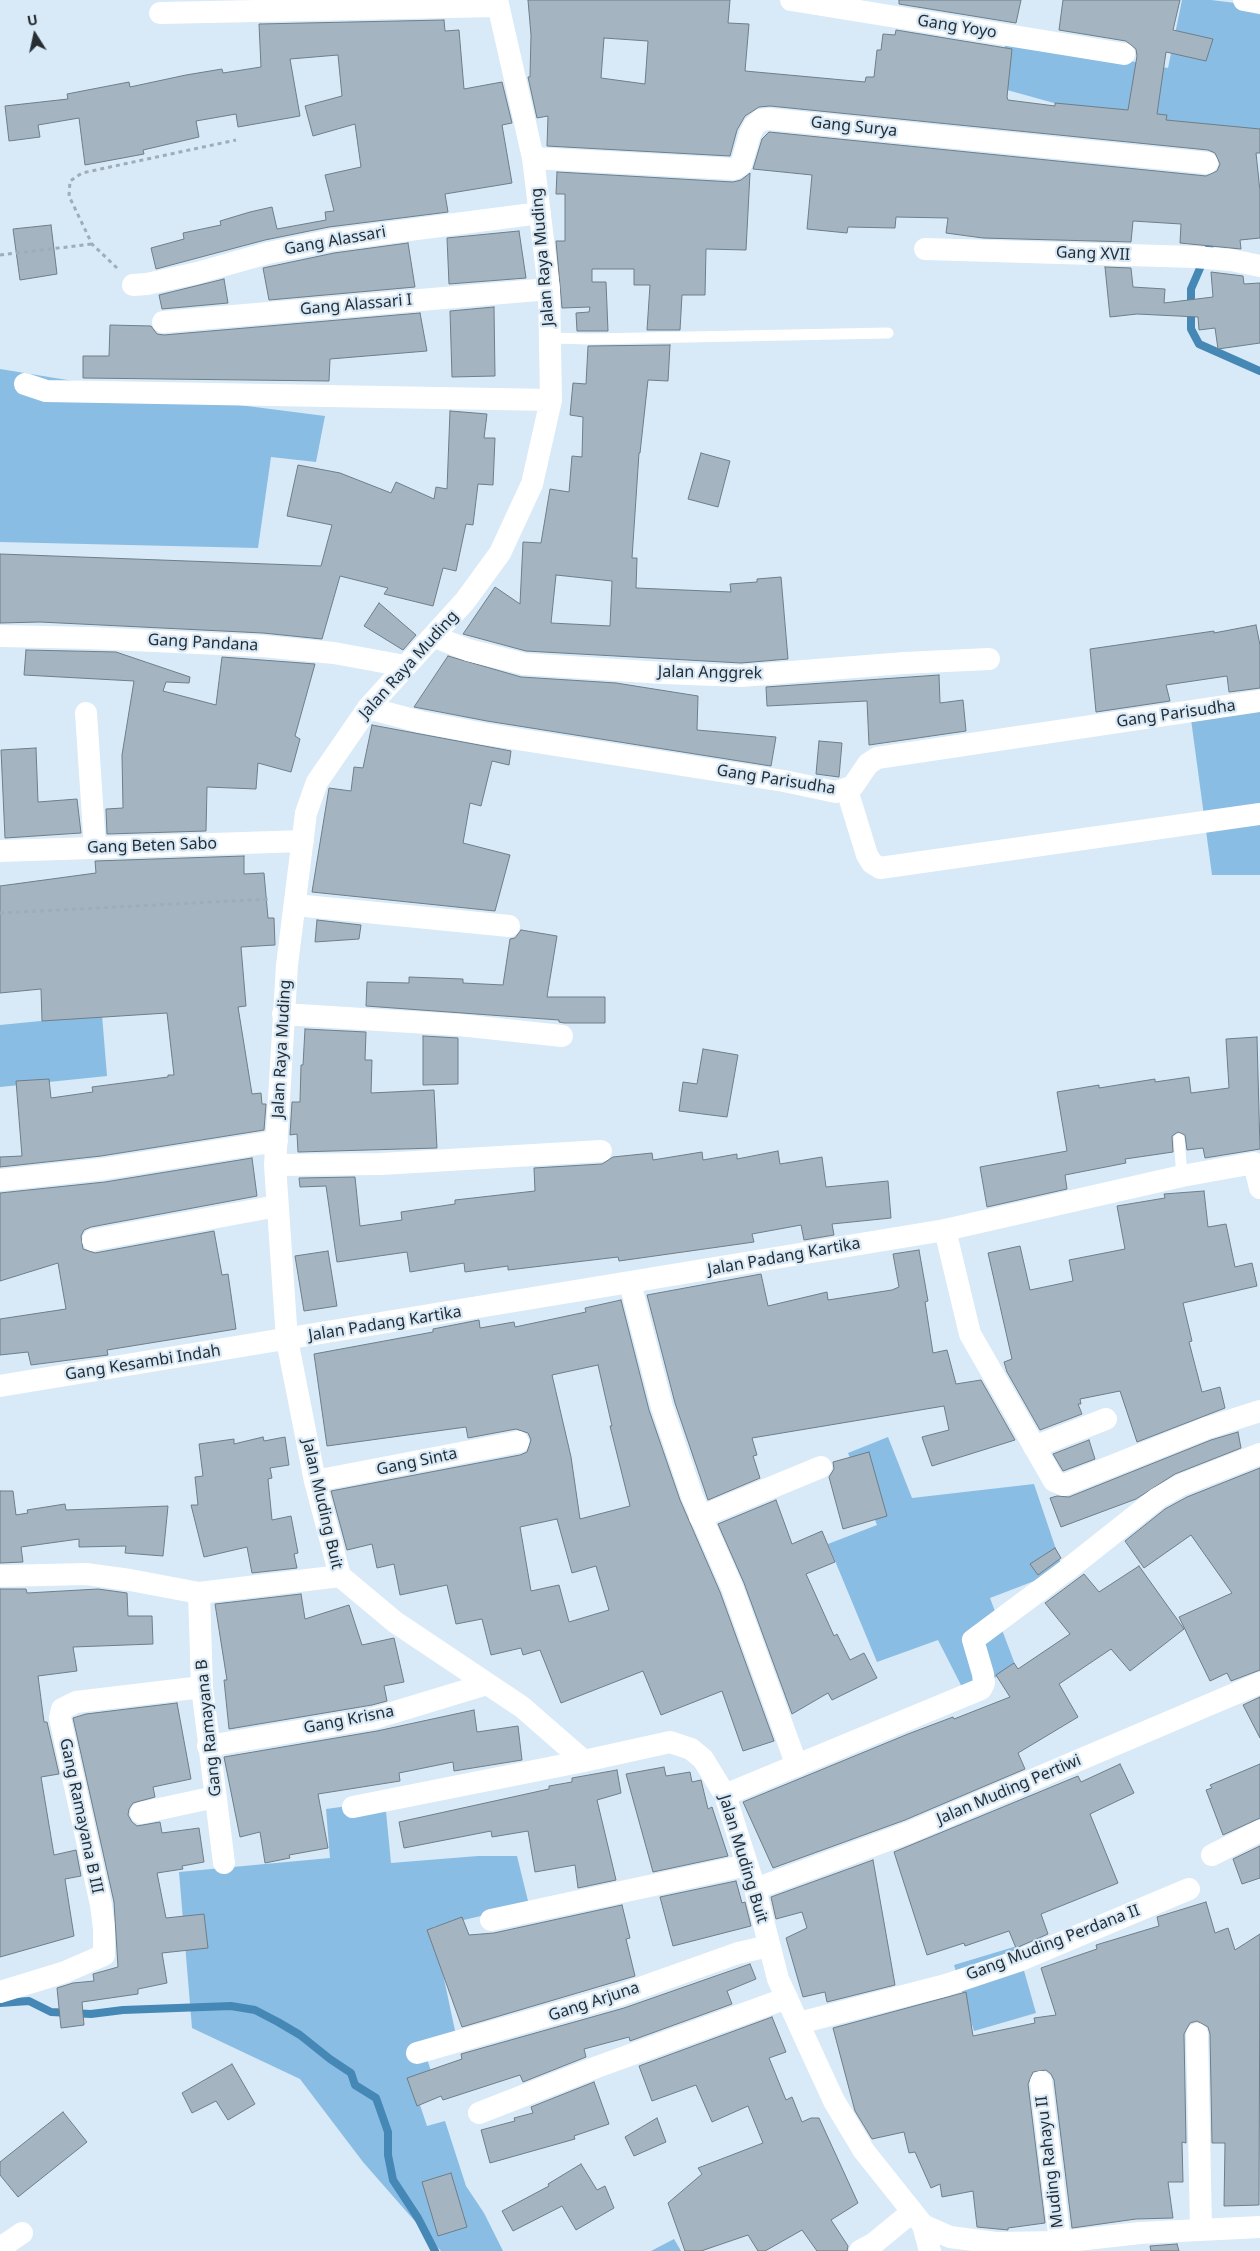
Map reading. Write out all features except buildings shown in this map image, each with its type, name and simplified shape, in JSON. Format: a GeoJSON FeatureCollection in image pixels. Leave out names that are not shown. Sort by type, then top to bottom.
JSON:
{"type":"FeatureCollection","features":[{"type":"Feature","properties":{"kind":"street","name":"Gang Yoyo"},"geometry":{"type":"LineString","coordinates":[[790,0],[1124,54]]}},
{"type":"Feature","properties":{"kind":"street"},"geometry":{"type":"LineString","coordinates":[[1244,0],[1260,3]]}},
{"type":"Feature","properties":{"kind":"street"},"geometry":{"type":"LineString","coordinates":[[160,13],[498,3]]}},
{"type":"Feature","properties":{"kind":"street","name":"Jalan Raya Muding"},"geometry":{"type":"LineString","coordinates":[[287,1340],[275,1165],[283,1014],[306,813],[318,782],[368,708],[466,601],[500,553],[532,484],[551,400],[548,289],[533,158],[498,3]]}},
{"type":"Feature","properties":{"kind":"street","name":"Gang Surya"},"geometry":{"type":"LineString","coordinates":[[533,158],[734,169],[741,165],[754,126],[761,120],[769,119],[1207,162]]}},
{"type":"Feature","properties":{"kind":"street","name":"Gang Alassari"},"geometry":{"type":"LineString","coordinates":[[133,285],[147,284],[197,273],[268,253],[332,240],[540,213]]}},
{"type":"Feature","properties":{"kind":"street","name":"Gang XVII"},"geometry":{"type":"LineString","coordinates":[[925,249],[1195,257],[1231,260],[1260,266]]}},
{"type":"Feature","properties":{"kind":"street","name":"Gang Alassari I"},"geometry":{"type":"LineString","coordinates":[[163,322],[548,289]]}},
{"type":"Feature","properties":{"kind":"street"},"geometry":{"type":"LineString","coordinates":[[25,384],[46,390],[551,400]]}},
{"type":"Feature","properties":{"kind":"street","name":"Gang Pandana"},"geometry":{"type":"LineString","coordinates":[[0,636],[262,646],[334,653],[405,666]]}},
{"type":"Feature","properties":{"kind":"street","name":"Jalan Anggrek"},"geometry":{"type":"LineString","coordinates":[[434,637],[468,650],[524,664],[663,673],[741,676],[904,662],[990,659]]}},
{"type":"Feature","properties":{"kind":"street","name":"Gang Parisudha"},"geometry":{"type":"LineString","coordinates":[[368,708],[421,722],[485,734],[784,781],[836,792],[847,790],[853,786],[868,764],[878,758],[1260,701]]}},
{"type":"Feature","properties":{"kind":"street"},"geometry":{"type":"LineString","coordinates":[[86,713],[95,848]]}},
{"type":"Feature","properties":{"kind":"street"},"geometry":{"type":"LineString","coordinates":[[847,790],[867,855],[872,863],[880,868],[1260,814]]}},
{"type":"Feature","properties":{"kind":"street","name":"Gang Beten Sabo"},"geometry":{"type":"LineString","coordinates":[[0,851],[303,841]]}},
{"type":"Feature","properties":{"kind":"street"},"geometry":{"type":"LineString","coordinates":[[296,901],[509,926]]}},
{"type":"Feature","properties":{"kind":"street"},"geometry":{"type":"LineString","coordinates":[[283,1014],[459,1025],[562,1036]]}},
{"type":"Feature","properties":{"kind":"street"},"geometry":{"type":"LineString","coordinates":[[0,1180],[103,1169],[277,1141]]}},
{"type":"Feature","properties":{"kind":"street"},"geometry":{"type":"LineString","coordinates":[[275,1165],[381,1164],[601,1151]]}},
{"type":"Feature","properties":{"kind":"street","name":"Jalan Padang Kartika"},"geometry":{"type":"LineString","coordinates":[[287,1340],[945,1230],[1182,1176],[1257,1163],[1260,1188]]}},
{"type":"Feature","properties":{"kind":"street"},"geometry":{"type":"LineString","coordinates":[[93,1240],[277,1206]]}},
{"type":"Feature","properties":{"kind":"street"},"geometry":{"type":"LineString","coordinates":[[945,1230],[970,1334],[1054,1481],[1064,1485],[1206,1428],[1260,1411]]}},
{"type":"Feature","properties":{"kind":"street"},"geometry":{"type":"LineString","coordinates":[[630,1283],[662,1407],[700,1517],[732,1587],[797,1766]]}},
{"type":"Feature","properties":{"kind":"street","name":"Gang Kesambi Indah"},"geometry":{"type":"LineString","coordinates":[[0,1386],[287,1340]]}},
{"type":"Feature","properties":{"kind":"street","name":"Jalan Muding Buit"},"geometry":{"type":"LineString","coordinates":[[287,1340],[315,1481],[340,1576],[395,1622],[522,1707],[584,1761],[670,1742],[690,1749],[703,1759],[725,1795],[747,1864],[778,1979],[834,2100],[864,2151],[918,2218],[950,2237],[987,2241],[1141,2242],[1201,2229],[1260,2227]]}},
{"type":"Feature","properties":{"kind":"street"},"geometry":{"type":"LineString","coordinates":[[1034,1447],[1106,1419]]}},
{"type":"Feature","properties":{"kind":"street","name":"Gang Sinta"},"geometry":{"type":"LineString","coordinates":[[315,1481],[518,1442]]}},
{"type":"Feature","properties":{"kind":"street"},"geometry":{"type":"LineString","coordinates":[[725,1795],[981,1689],[984,1683],[983,1674],[973,1640],[1068,1570],[1158,1498],[1181,1485],[1260,1454]]}},
{"type":"Feature","properties":{"kind":"street"},"geometry":{"type":"LineString","coordinates":[[700,1517],[821,1467]]}},
{"type":"Feature","properties":{"kind":"street"},"geometry":{"type":"LineString","coordinates":[[0,1576],[86,1574],[199,1593],[340,1576]]}},
{"type":"Feature","properties":{"kind":"street","name":"Gang Ramayana B"},"geometry":{"type":"LineString","coordinates":[[199,1593],[202,1687],[224,1863]]}},
{"type":"Feature","properties":{"kind":"street","name":"Jalan Muding Pertiwi"},"geometry":{"type":"LineString","coordinates":[[754,1889],[910,1832],[1260,1683]]}},
{"type":"Feature","properties":{"kind":"street","name":"Gang Krisna"},"geometry":{"type":"LineString","coordinates":[[208,1746],[375,1718],[487,1684]]}},
{"type":"Feature","properties":{"kind":"street","name":"Gang Ramayana B III"},"geometry":{"type":"LineString","coordinates":[[0,1992],[65,1972],[104,1954],[105,1937],[101,1905],[60,1718],[62,1709],[76,1702],[202,1687]]}},
{"type":"Feature","properties":{"kind":"street"},"geometry":{"type":"LineString","coordinates":[[353,1807],[584,1761]]}},
{"type":"Feature","properties":{"kind":"street"},"geometry":{"type":"LineString","coordinates":[[141,1813],[215,1797]]}},
{"type":"Feature","properties":{"kind":"street"},"geometry":{"type":"LineString","coordinates":[[1212,1855],[1260,1832]]}},
{"type":"Feature","properties":{"kind":"street"},"geometry":{"type":"LineString","coordinates":[[491,1920],[747,1864]]}},
{"type":"Feature","properties":{"kind":"street","name":"Gang Muding Perdana II"},"geometry":{"type":"LineString","coordinates":[[799,2023],[946,1985],[1018,1961],[1189,1889]]}},
{"type":"Feature","properties":{"kind":"street","name":"Gang Arjuna"},"geometry":{"type":"LineString","coordinates":[[417,2053],[620,1995],[738,1953],[769,1946]]}},
{"type":"Feature","properties":{"kind":"street"},"geometry":{"type":"LineString","coordinates":[[479,2113],[597,2067],[787,1998]]}},
{"type":"Feature","properties":{"kind":"street"},"geometry":{"type":"LineString","coordinates":[[1197,2034],[1201,2229]]}},
{"type":"Feature","properties":{"kind":"street","name":"Muding Rahayu II"},"geometry":{"type":"LineString","coordinates":[[1041,2082],[1060,2242]]}},
{"type":"Feature","properties":{"kind":"street"},"geometry":{"type":"LineString","coordinates":[[860,2251],[918,2218],[930,2251]]}},
{"type":"Feature","properties":{"kind":"street"},"geometry":{"type":"LineString","coordinates":[[0,2248],[22,2233]]}},
{"type":"Feature","properties":{"kind":"lane"},"geometry":{"type":"LineString","coordinates":[[550,338],[590,339],[888,333]]}},
{"type":"Feature","properties":{"kind":"lane"},"geometry":{"type":"LineString","coordinates":[[1179,1139],[1182,1176]]}},
{"type":"Feature","properties":{"kind":"path"},"geometry":{"type":"LineString","coordinates":[[133,285],[92,244],[69,196],[70,181],[82,173],[236,140]]}},
{"type":"Feature","properties":{"kind":"path"},"geometry":{"type":"LineString","coordinates":[[0,255],[92,244]]}},
{"type":"Feature","properties":{"kind":"path"},"geometry":{"type":"LineString","coordinates":[[0,913],[296,901]]}},
{"type":"Feature","properties":{"kind":"shaded area"},"geometry":{"type":"Polygon","coordinates":[[[1182,0],[1211,0],[1260,6],[1260,142],[1108,118],[1000,88],[1006,38],[1168,68],[1182,0]]]}},
{"type":"Feature","properties":{"kind":"shaded area"},"geometry":{"type":"Polygon","coordinates":[[[0,369],[153,394],[325,416],[316,462],[271,457],[258,548],[0,542],[0,369]]]}},
{"type":"Feature","properties":{"kind":"shaded area"},"geometry":{"type":"Polygon","coordinates":[[[1260,704],[1260,875],[1212,875],[1190,712],[1260,704]]]}},
{"type":"Feature","properties":{"kind":"shaded area"},"geometry":{"type":"Polygon","coordinates":[[[102,1015],[107,1076],[0,1087],[0,1025],[102,1015]]]}},
{"type":"Feature","properties":{"kind":"shaded area"},"geometry":{"type":"Polygon","coordinates":[[[888,1437],[912,1498],[1034,1484],[1063,1570],[990,1598],[1016,1667],[965,1693],[938,1640],[877,1662],[828,1544],[877,1525],[848,1453],[888,1437]]]}},
{"type":"Feature","properties":{"kind":"shaded area"},"geometry":{"type":"Polygon","coordinates":[[[385,1801],[391,1863],[478,1856],[517,1856],[529,1905],[433,1927],[457,2040],[424,2050],[436,2086],[416,2093],[427,2126],[445,2121],[466,2186],[484,2213],[503,2251],[441,2251],[363,2162],[300,2079],[192,2028],[179,1872],[330,1858],[326,1809],[385,1801]]]}},
{"type":"Feature","properties":{"kind":"shaded area"},"geometry":{"type":"Polygon","coordinates":[[[1017,1946],[1036,2013],[974,2031],[954,1965],[1017,1946]]]}},
{"type":"Feature","properties":{"kind":"shaded area"},"geometry":{"type":"Polygon","coordinates":[[[674,2239],[681,2251],[651,2251],[674,2239]]]}},
{"type":"Feature","properties":{"kind":"waterway"},"geometry":{"type":"LineString","coordinates":[[1214,236],[1191,289],[1191,329],[1199,344],[1260,371]]}},
{"type":"Feature","properties":{"kind":"waterway"},"geometry":{"type":"LineString","coordinates":[[0,2003],[29,2001],[51,2012],[91,2014],[123,2010],[231,2006],[255,2010],[278,2022],[300,2035],[351,2073],[355,2085],[376,2098],[388,2132],[388,2155],[393,2180],[418,2218],[435,2251]]}}]}
